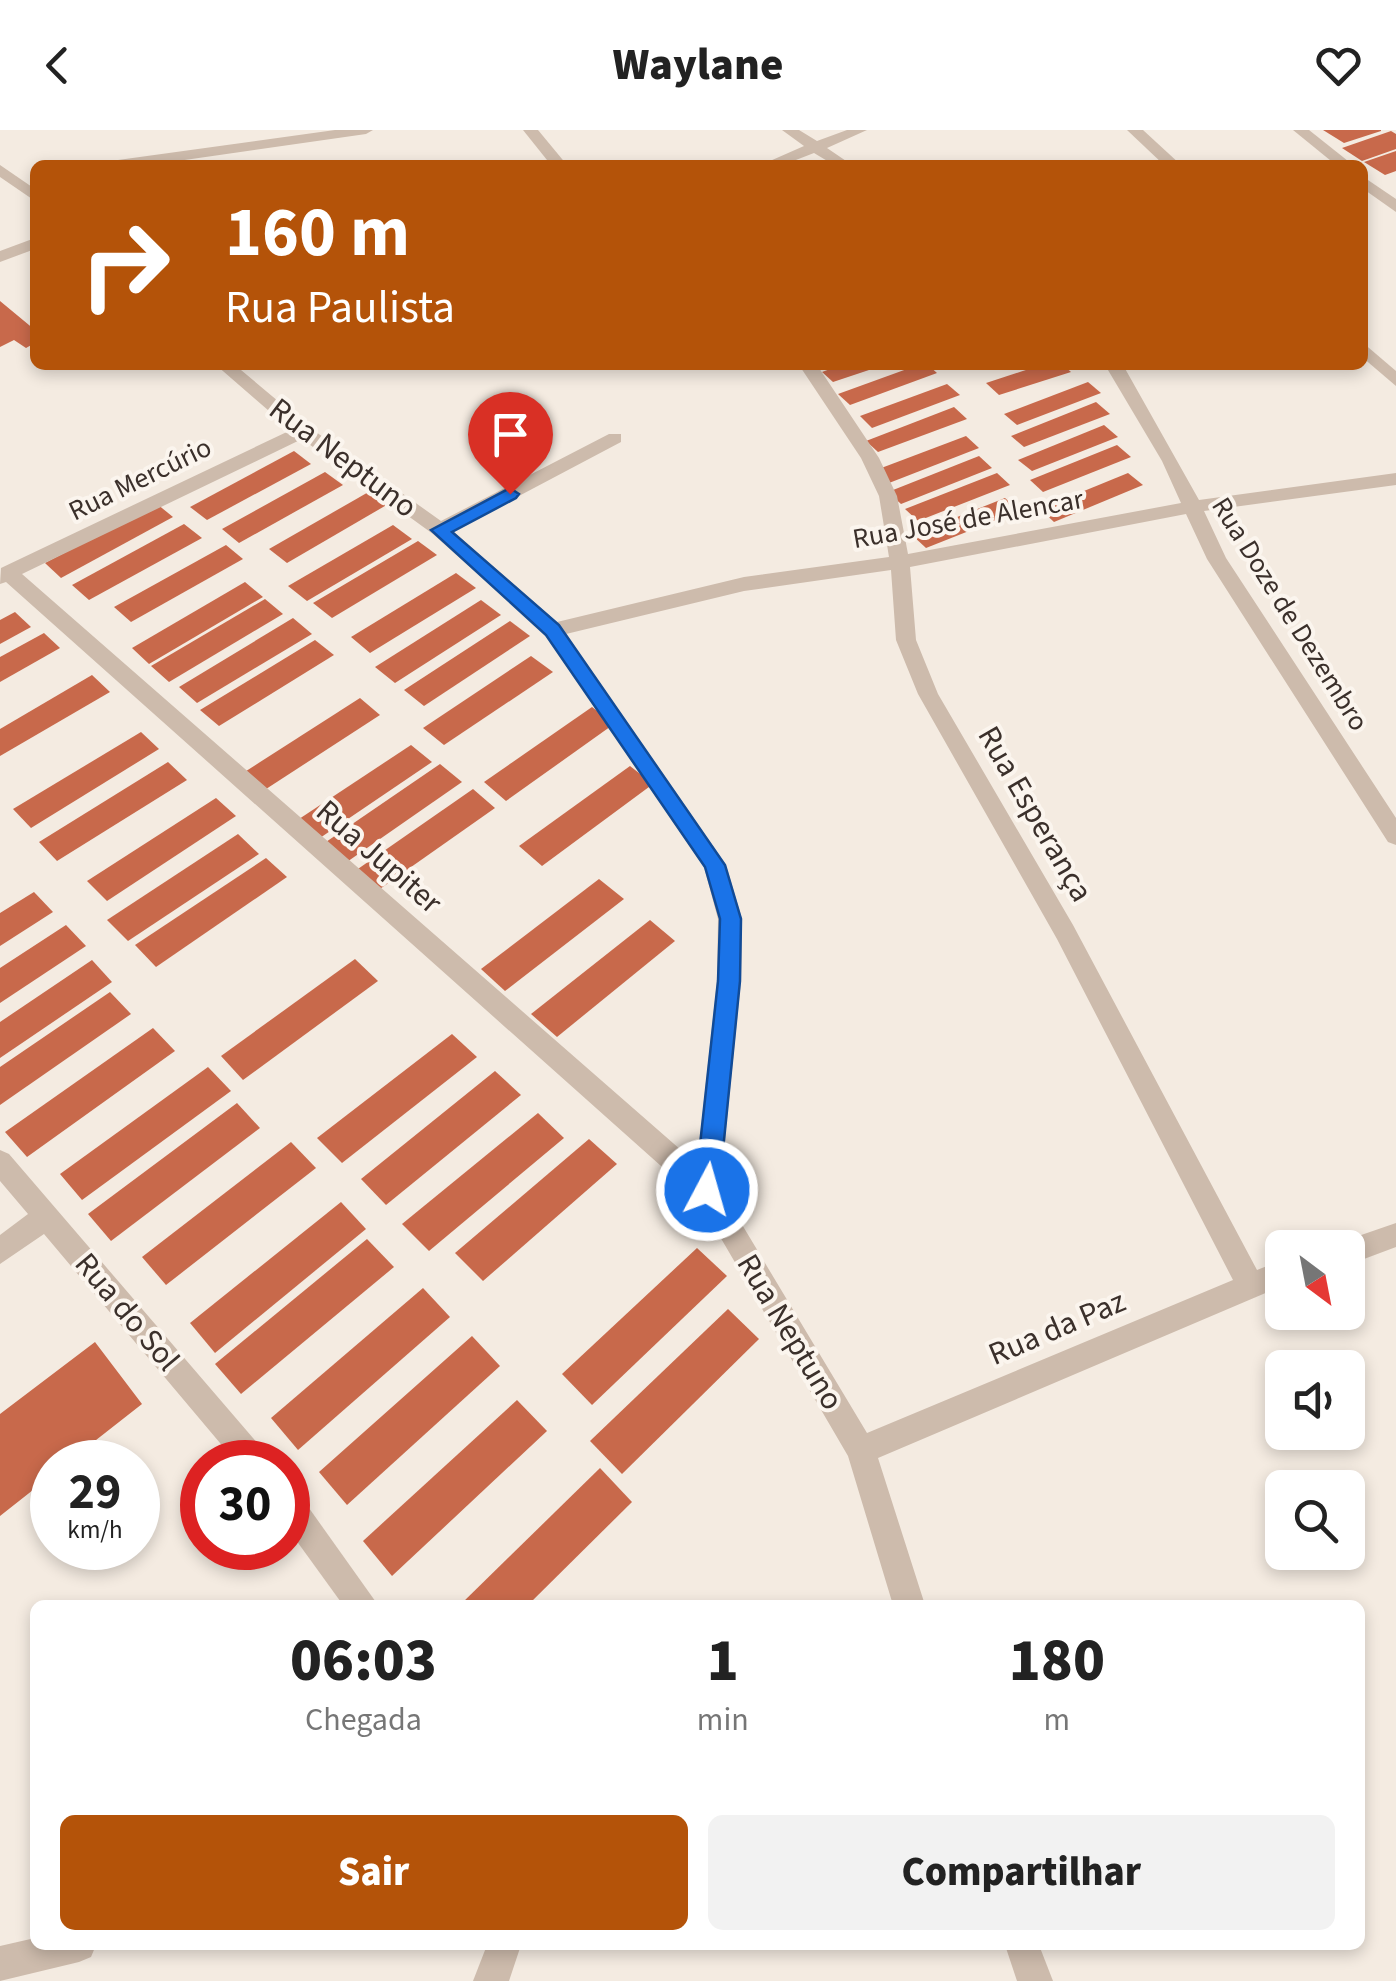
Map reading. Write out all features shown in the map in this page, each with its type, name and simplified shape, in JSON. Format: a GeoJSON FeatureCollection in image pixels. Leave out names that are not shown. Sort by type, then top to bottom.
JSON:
{"type":"FeatureCollection","features":[{"type":"Feature","properties":{"kind":"street"},"geometry":{"type":"LineString","coordinates":[[153,160],[366,130]]}},
{"type":"Feature","properties":{"kind":"street"},"geometry":{"type":"LineString","coordinates":[[530,130],[555,160]]}},
{"type":"Feature","properties":{"kind":"street"},"geometry":{"type":"LineString","coordinates":[[789,130],[835,160]]}},
{"type":"Feature","properties":{"kind":"street"},"geometry":{"type":"LineString","coordinates":[[780,160],[860,130]]}},
{"type":"Feature","properties":{"kind":"street"},"geometry":{"type":"LineString","coordinates":[[1134,130],[1167,160]]}},
{"type":"Feature","properties":{"kind":"street"},"geometry":{"type":"LineString","coordinates":[[1300,130],[1338,160]]}},
{"type":"Feature","properties":{"kind":"street"},"geometry":{"type":"LineString","coordinates":[[0,170],[30,192]]}},
{"type":"Feature","properties":{"kind":"street"},"geometry":{"type":"LineString","coordinates":[[16,179],[30,178]]}},
{"type":"Feature","properties":{"kind":"street"},"geometry":{"type":"LineString","coordinates":[[1368,185],[1396,207]]}},
{"type":"Feature","properties":{"kind":"street"},"geometry":{"type":"LineString","coordinates":[[0,258],[30,245]]}},
{"type":"Feature","properties":{"kind":"street"},"geometry":{"type":"LineString","coordinates":[[1368,353],[1396,381]]}},
{"type":"Feature","properties":{"kind":"street","name":"Rua Neptuno"},"geometry":{"type":"LineString","coordinates":[[231,370],[303,430],[440,530],[552,630],[715,865],[730,919],[729,981],[707,1190],[861,1450],[907,1600]]}},
{"type":"Feature","properties":{"kind":"street","name":"Rua Esperança"},"geometry":{"type":"LineString","coordinates":[[811,370],[870,458],[888,496],[900,562],[906,640],[928,694],[1065,932],[1250,1284]]}},
{"type":"Feature","properties":{"kind":"street","name":"Rua Doze de Dezembro"},"geometry":{"type":"LineString","coordinates":[[1117,370],[1171,461],[1217,560],[1396,836]]}},
{"type":"Feature","properties":{"kind":"street","name":"Rua Mercúrio"},"geometry":{"type":"LineString","coordinates":[[4,575],[303,430]]}},
{"type":"Feature","properties":{"kind":"street"},"geometry":{"type":"LineString","coordinates":[[440,530],[615,438]]}},
{"type":"Feature","properties":{"kind":"street","name":"Rua José de Alencar"},"geometry":{"type":"LineString","coordinates":[[552,630],[744,584],[900,562],[1190,507],[1396,479]]}},
{"type":"Feature","properties":{"kind":"street","name":"Rua Jupiter"},"geometry":{"type":"LineString","coordinates":[[4,575],[707,1190]]}},
{"type":"Feature","properties":{"kind":"street","name":"Rua do Sol"},"geometry":{"type":"LineString","coordinates":[[0,1162],[236,1440]]}},
{"type":"Feature","properties":{"kind":"street"},"geometry":{"type":"LineString","coordinates":[[0,1251],[46,1216]]}},
{"type":"Feature","properties":{"kind":"street"},"geometry":{"type":"LineString","coordinates":[[1365,1246],[1396,1236]]}},
{"type":"Feature","properties":{"kind":"street","name":"Rua da Paz"},"geometry":{"type":"LineString","coordinates":[[861,1450],[1265,1279]]}},
{"type":"Feature","properties":{"kind":"street"},"geometry":{"type":"LineString","coordinates":[[310,1535],[358,1600]]}},
{"type":"Feature","properties":{"kind":"street"},"geometry":{"type":"LineString","coordinates":[[0,1964],[58,1950]]}},
{"type":"Feature","properties":{"kind":"street"},"geometry":{"type":"LineString","coordinates":[[491,1981],[502,1950]]}},
{"type":"Feature","properties":{"kind":"street"},"geometry":{"type":"LineString","coordinates":[[1024,1950],[1035,1981]]}},
{"type":"Feature","properties":{"kind":"building"},"geometry":{"type":"Polygon","coordinates":[[[1323,130],[1381,130],[1381,131],[1344,143],[1323,130]]]}},
{"type":"Feature","properties":{"kind":"building"},"geometry":{"type":"Polygon","coordinates":[[[1391,131],[1396,134],[1396,149],[1365,160],[1342,148],[1391,131]]]}},
{"type":"Feature","properties":{"kind":"building"},"geometry":{"type":"Polygon","coordinates":[[[1396,151],[1396,171],[1385,175],[1368,161],[1396,151]]]}},
{"type":"Feature","properties":{"kind":"building"},"geometry":{"type":"Polygon","coordinates":[[[0,301],[30,326],[30,346],[26,348],[14,340],[0,347],[0,301]]]}},
{"type":"Feature","properties":{"kind":"building"},"geometry":{"type":"Polygon","coordinates":[[[827,370],[869,370],[833,382],[822,372],[827,370]]]}},
{"type":"Feature","properties":{"kind":"building"},"geometry":{"type":"Polygon","coordinates":[[[904,370],[937,373],[850,405],[838,394],[904,370]]]}},
{"type":"Feature","properties":{"kind":"building"},"geometry":{"type":"Polygon","coordinates":[[[1026,370],[1071,372],[999,395],[986,383],[1026,370]]]}},
{"type":"Feature","properties":{"kind":"building"},"geometry":{"type":"Polygon","coordinates":[[[1088,382],[1101,393],[1017,425],[1004,414],[1088,382]]]}},
{"type":"Feature","properties":{"kind":"building"},"geometry":{"type":"Polygon","coordinates":[[[947,384],[960,395],[872,428],[860,416],[947,384]]]}},
{"type":"Feature","properties":{"kind":"building"},"geometry":{"type":"Polygon","coordinates":[[[1096,402],[1110,414],[1024,447],[1011,436],[1096,402]]]}},
{"type":"Feature","properties":{"kind":"building"},"geometry":{"type":"Polygon","coordinates":[[[954,407],[967,419],[878,452],[866,441],[954,407]]]}},
{"type":"Feature","properties":{"kind":"building"},"geometry":{"type":"Polygon","coordinates":[[[1104,425],[1118,437],[1032,471],[1018,460],[1104,425]]]}},
{"type":"Feature","properties":{"kind":"building"},"geometry":{"type":"Polygon","coordinates":[[[966,436],[979,448],[889,483],[876,470],[966,436]]]}},
{"type":"Feature","properties":{"kind":"building"},"geometry":{"type":"Polygon","coordinates":[[[1117,445],[1131,457],[1043,492],[1030,480],[1117,445]]]}},
{"type":"Feature","properties":{"kind":"building"},"geometry":{"type":"Polygon","coordinates":[[[294,451],[311,464],[207,520],[190,507],[294,451]]]}},
{"type":"Feature","properties":{"kind":"building"},"geometry":{"type":"Polygon","coordinates":[[[979,456],[992,468],[901,504],[888,492],[979,456]]]}},
{"type":"Feature","properties":{"kind":"building"},"geometry":{"type":"Polygon","coordinates":[[[325,472],[343,485],[239,543],[222,529],[325,472]]]}},
{"type":"Feature","properties":{"kind":"building"},"geometry":{"type":"Polygon","coordinates":[[[997,473],[1010,485],[918,521],[905,509],[997,473]]]}},
{"type":"Feature","properties":{"kind":"building"},"geometry":{"type":"Polygon","coordinates":[[[1128,473],[1143,485],[1054,522],[1040,509],[1128,473]]]}},
{"type":"Feature","properties":{"kind":"building"},"geometry":{"type":"Polygon","coordinates":[[[372,490],[390,503],[287,563],[269,549],[372,490]]]}},
{"type":"Feature","properties":{"kind":"building"},"geometry":{"type":"Polygon","coordinates":[[[1005,498],[1019,511],[926,548],[912,535],[1005,498]]]}},
{"type":"Feature","properties":{"kind":"building"},"geometry":{"type":"Polygon","coordinates":[[[157,504],[173,517],[61,578],[45,563],[157,504]]]}},
{"type":"Feature","properties":{"kind":"building"},"geometry":{"type":"Polygon","coordinates":[[[184,524],[202,538],[89,600],[72,585],[184,524]]]}},
{"type":"Feature","properties":{"kind":"building"},"geometry":{"type":"Polygon","coordinates":[[[393,525],[412,539],[307,601],[288,586],[393,525]]]}},
{"type":"Feature","properties":{"kind":"building"},"geometry":{"type":"Polygon","coordinates":[[[418,541],[437,555],[332,618],[313,603],[418,541]]]}},
{"type":"Feature","properties":{"kind":"building"},"geometry":{"type":"Polygon","coordinates":[[[226,545],[243,559],[131,622],[114,607],[226,545]]]}},
{"type":"Feature","properties":{"kind":"building"},"geometry":{"type":"Polygon","coordinates":[[[456,573],[476,588],[370,653],[351,637],[456,573]]]}},
{"type":"Feature","properties":{"kind":"building"},"geometry":{"type":"Polygon","coordinates":[[[245,582],[263,597],[149,664],[132,648],[245,582]]]}},
{"type":"Feature","properties":{"kind":"building"},"geometry":{"type":"Polygon","coordinates":[[[265,599],[283,614],[169,682],[151,666],[265,599]]]}},
{"type":"Feature","properties":{"kind":"building"},"geometry":{"type":"Polygon","coordinates":[[[481,600],[501,615],[395,683],[375,667],[481,600]]]}},
{"type":"Feature","properties":{"kind":"building"},"geometry":{"type":"Polygon","coordinates":[[[15,612],[31,627],[0,644],[0,620],[15,612]]]}},
{"type":"Feature","properties":{"kind":"building"},"geometry":{"type":"Polygon","coordinates":[[[293,618],[312,634],[197,703],[179,687],[293,618]]]}},
{"type":"Feature","properties":{"kind":"building"},"geometry":{"type":"Polygon","coordinates":[[[510,621],[530,636],[424,706],[404,690],[510,621]]]}},
{"type":"Feature","properties":{"kind":"building"},"geometry":{"type":"Polygon","coordinates":[[[44,633],[60,648],[0,682],[0,657],[44,633]]]}},
{"type":"Feature","properties":{"kind":"building"},"geometry":{"type":"Polygon","coordinates":[[[315,640],[334,655],[219,726],[200,710],[315,640]]]}},
{"type":"Feature","properties":{"kind":"building"},"geometry":{"type":"Polygon","coordinates":[[[531,656],[553,672],[444,745],[423,728],[531,656]]]}},
{"type":"Feature","properties":{"kind":"building"},"geometry":{"type":"Polygon","coordinates":[[[92,675],[110,692],[0,756],[0,729],[92,675]]]}},
{"type":"Feature","properties":{"kind":"building"},"geometry":{"type":"Polygon","coordinates":[[[360,698],[380,715],[263,791],[243,773],[360,698]]]}},
{"type":"Feature","properties":{"kind":"building"},"geometry":{"type":"Polygon","coordinates":[[[592,707],[614,724],[506,801],[484,782],[592,707]]]}},
{"type":"Feature","properties":{"kind":"building"},"geometry":{"type":"Polygon","coordinates":[[[141,732],[159,749],[31,828],[13,809],[141,732]]]}},
{"type":"Feature","properties":{"kind":"building"},"geometry":{"type":"Polygon","coordinates":[[[411,745],[432,762],[314,842],[293,823],[411,745]]]}},
{"type":"Feature","properties":{"kind":"building"},"geometry":{"type":"Polygon","coordinates":[[[168,762],[187,780],[57,861],[39,842],[168,762]]]}},
{"type":"Feature","properties":{"kind":"building"},"geometry":{"type":"Polygon","coordinates":[[[440,764],[462,782],[344,864],[323,844],[440,764]]]}},
{"type":"Feature","properties":{"kind":"building"},"geometry":{"type":"Polygon","coordinates":[[[630,766],[653,784],[542,866],[519,846],[630,766]]]}},
{"type":"Feature","properties":{"kind":"building"},"geometry":{"type":"Polygon","coordinates":[[[473,789],[495,808],[377,891],[355,871],[473,789]]]}},
{"type":"Feature","properties":{"kind":"building"},"geometry":{"type":"Polygon","coordinates":[[[216,798],[236,816],[107,901],[87,881],[216,798]]]}},
{"type":"Feature","properties":{"kind":"building"},"geometry":{"type":"Polygon","coordinates":[[[238,834],[259,854],[128,941],[107,920],[238,834]]]}},
{"type":"Feature","properties":{"kind":"building"},"geometry":{"type":"Polygon","coordinates":[[[266,858],[287,877],[156,967],[135,945],[266,858]]]}},
{"type":"Feature","properties":{"kind":"building"},"geometry":{"type":"Polygon","coordinates":[[[599,879],[624,899],[505,991],[481,969],[599,879]]]}},
{"type":"Feature","properties":{"kind":"building"},"geometry":{"type":"Polygon","coordinates":[[[34,892],[53,912],[0,946],[0,913],[34,892]]]}},
{"type":"Feature","properties":{"kind":"building"},"geometry":{"type":"Polygon","coordinates":[[[650,920],[675,941],[557,1037],[531,1014],[650,920]]]}},
{"type":"Feature","properties":{"kind":"building"},"geometry":{"type":"Polygon","coordinates":[[[66,925],[86,946],[0,1003],[0,968],[66,925]]]}},
{"type":"Feature","properties":{"kind":"building"},"geometry":{"type":"Polygon","coordinates":[[[355,959],[378,981],[243,1080],[221,1056],[355,959]]]}},
{"type":"Feature","properties":{"kind":"building"},"geometry":{"type":"Polygon","coordinates":[[[92,960],[112,982],[0,1058],[0,1022],[92,960]]]}},
{"type":"Feature","properties":{"kind":"building"},"geometry":{"type":"Polygon","coordinates":[[[110,992],[131,1014],[0,1105],[0,1067],[110,992]]]}},
{"type":"Feature","properties":{"kind":"building"},"geometry":{"type":"Polygon","coordinates":[[[153,1028],[175,1051],[27,1157],[5,1132],[153,1028]]]}},
{"type":"Feature","properties":{"kind":"building"},"geometry":{"type":"Polygon","coordinates":[[[452,1034],[477,1057],[342,1163],[317,1138],[452,1034]]]}},
{"type":"Feature","properties":{"kind":"building"},"geometry":{"type":"Polygon","coordinates":[[[208,1067],[231,1091],[82,1200],[60,1174],[208,1067]]]}},
{"type":"Feature","properties":{"kind":"building"},"geometry":{"type":"Polygon","coordinates":[[[495,1071],[521,1095],[386,1205],[361,1179],[495,1071]]]}},
{"type":"Feature","properties":{"kind":"building"},"geometry":{"type":"Polygon","coordinates":[[[237,1103],[260,1128],[111,1241],[88,1214],[237,1103]]]}},
{"type":"Feature","properties":{"kind":"building"},"geometry":{"type":"Polygon","coordinates":[[[538,1113],[564,1138],[429,1251],[402,1224],[538,1113]]]}},
{"type":"Feature","properties":{"kind":"building"},"geometry":{"type":"Polygon","coordinates":[[[589,1139],[617,1164],[483,1281],[455,1253],[589,1139]]]}},
{"type":"Feature","properties":{"kind":"building"},"geometry":{"type":"Polygon","coordinates":[[[291,1142],[316,1168],[166,1285],[142,1257],[291,1142]]]}},
{"type":"Feature","properties":{"kind":"building"},"geometry":{"type":"Polygon","coordinates":[[[341,1202],[366,1229],[215,1353],[190,1323],[341,1202]]]}},
{"type":"Feature","properties":{"kind":"building"},"geometry":{"type":"Polygon","coordinates":[[[367,1239],[394,1267],[241,1394],[215,1364],[367,1239]]]}},
{"type":"Feature","properties":{"kind":"building"},"geometry":{"type":"Polygon","coordinates":[[[697,1248],[727,1276],[592,1405],[562,1374],[697,1248]]]}},
{"type":"Feature","properties":{"kind":"building"},"geometry":{"type":"Polygon","coordinates":[[[423,1288],[450,1317],[309,1440],[290,1440],[271,1418],[423,1288]]]}},
{"type":"Feature","properties":{"kind":"building"},"geometry":{"type":"Polygon","coordinates":[[[728,1309],[759,1339],[622,1474],[590,1441],[728,1309]]]}},
{"type":"Feature","properties":{"kind":"building"},"geometry":{"type":"Polygon","coordinates":[[[472,1336],[500,1366],[347,1505],[319,1472],[472,1336]]]}},
{"type":"Feature","properties":{"kind":"building"},"geometry":{"type":"Polygon","coordinates":[[[95,1342],[142,1404],[96,1440],[30,1440],[30,1492],[0,1516],[0,1414],[95,1342]]]}},
{"type":"Feature","properties":{"kind":"building"},"geometry":{"type":"Polygon","coordinates":[[[517,1400],[547,1431],[392,1576],[363,1541],[517,1400]]]}},
{"type":"Feature","properties":{"kind":"building"},"geometry":{"type":"Polygon","coordinates":[[[600,1468],[632,1502],[533,1600],[465,1600],[600,1468]]]}},
{"type":"Feature","properties":{"kind":"route"},"geometry":{"type":"LineString","coordinates":[[510,494],[440,530],[552,630],[715,865],[730,919],[729,981],[707,1190]]}}]}
